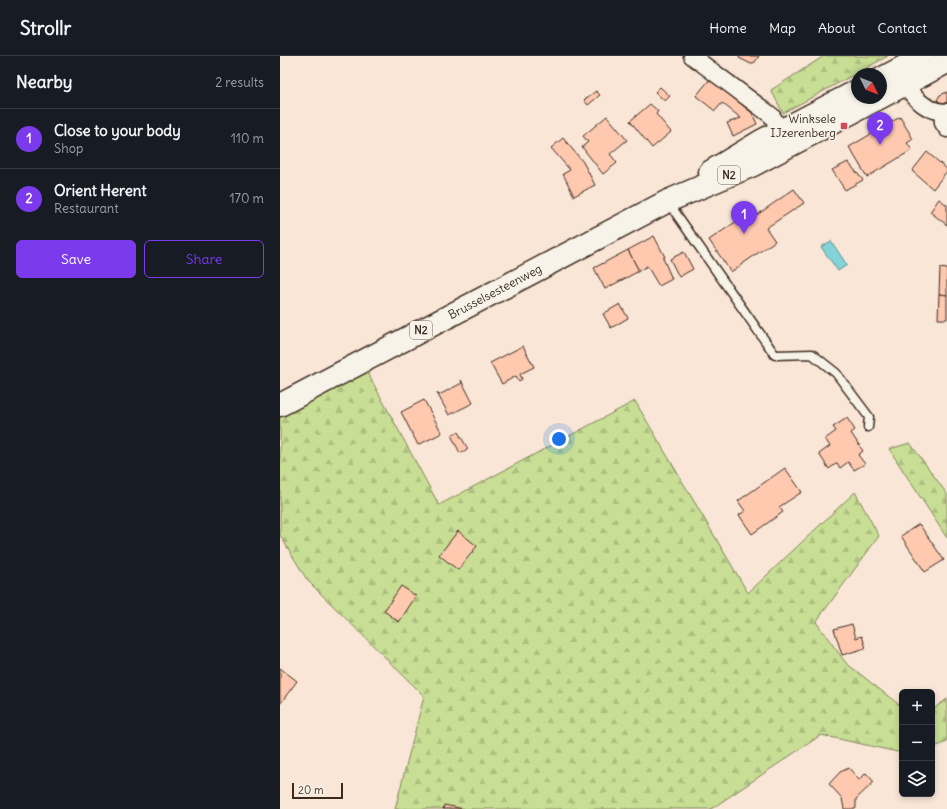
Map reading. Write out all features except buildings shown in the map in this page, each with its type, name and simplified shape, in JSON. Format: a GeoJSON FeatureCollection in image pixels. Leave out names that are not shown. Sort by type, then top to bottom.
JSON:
{"type":"FeatureCollection","features":[{"type":"Feature","properties":{"kind":"main road","name":"Brusselsesteenweg"},"geometry":{"type":"LineString","coordinates":[[887,88],[894,78],[924,56]]}},
{"type":"Feature","properties":{"kind":"main road","name":"Brusselsesteenweg"},"geometry":{"type":"LineString","coordinates":[[894,78],[947,62]]}},
{"type":"Feature","properties":{"kind":"main road","name":"Brusselsesteenweg"},"geometry":{"type":"LineString","coordinates":[[280,404],[668,201],[753,165],[785,138],[851,95]]}},
{"type":"Feature","properties":{"kind":"main road","name":"Brusselsesteenweg"},"geometry":{"type":"LineString","coordinates":[[785,138],[866,104]]}},
{"type":"Feature","properties":{"kind":"street"},"geometry":{"type":"LineString","coordinates":[[692,56],[772,116],[785,138]]}},
{"type":"Feature","properties":{"kind":"street"},"geometry":{"type":"LineString","coordinates":[[894,78],[916,99],[926,106],[944,112],[943,124],[947,130]]}},
{"type":"Feature","properties":{"kind":"lane"},"geometry":{"type":"LineString","coordinates":[[668,201],[775,355],[812,354],[818,358],[836,373],[869,417],[868,427]]}},
{"type":"Feature","properties":{"kind":"green space"},"geometry":{"type":"Polygon","coordinates":[[[824,56],[888,56],[866,68],[851,68],[851,76],[783,113],[771,90],[824,56]]]}},
{"type":"Feature","properties":{"kind":"green space"},"geometry":{"type":"Polygon","coordinates":[[[365,368],[439,505],[635,401],[748,593],[855,492],[879,536],[816,622],[846,663],[899,705],[899,752],[821,735],[711,809],[395,809],[424,696],[307,580],[280,535],[280,415],[365,368]]]}},
{"type":"Feature","properties":{"kind":"green space"},"geometry":{"type":"Polygon","coordinates":[[[910,443],[947,494],[947,538],[889,449],[910,443]]]}},
{"type":"Feature","properties":{"kind":"green space"},"geometry":{"type":"Polygon","coordinates":[[[947,699],[947,742],[935,747],[935,725],[935,708],[947,699]]]}},
{"type":"Feature","properties":{"kind":"water"},"geometry":{"type":"Polygon","coordinates":[[[831,241],[847,265],[838,271],[821,247],[831,241]]]}},
{"type":"Feature","properties":{"kind":"place","name":"Winksele IJzerenberg"},"geometry":{"type":"Point","coordinates":[844,126]}},
{"type":"Feature","properties":{"kind":"place","name":"Orient Herent"},"geometry":{"type":"Point","coordinates":[880,145]}},
{"type":"Feature","properties":{"kind":"place","name":"Close to your body"},"geometry":{"type":"Point","coordinates":[744,234]}}]}
